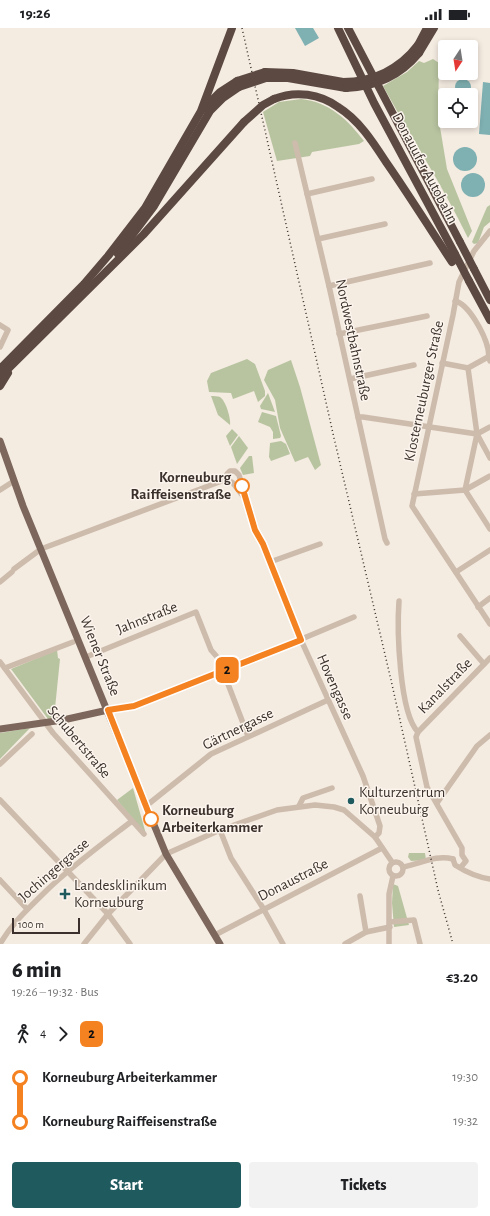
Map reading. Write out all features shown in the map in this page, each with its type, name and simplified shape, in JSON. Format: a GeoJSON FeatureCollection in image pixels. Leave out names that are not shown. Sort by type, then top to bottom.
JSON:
{"type":"FeatureCollection","features":[{"type":"Feature","properties":{"kind":"highway"},"geometry":{"type":"LineString","coordinates":[[103,274],[140,226],[203,115],[232,28]]}},
{"type":"Feature","properties":{"kind":"highway","name":"Donauufer Autobahn"},"geometry":{"type":"LineString","coordinates":[[338,28],[374,103],[454,258],[469,280],[490,320]]}},
{"type":"Feature","properties":{"kind":"highway","name":"Donauufer Autobahn"},"geometry":{"type":"LineString","coordinates":[[348,28],[490,300]]}},
{"type":"Feature","properties":{"kind":"highway"},"geometry":{"type":"LineString","coordinates":[[418,49],[427,28]]}},
{"type":"Feature","properties":{"kind":"highway"},"geometry":{"type":"LineString","coordinates":[[203,115],[238,84],[266,75],[293,73],[345,85],[386,73],[418,49],[434,28]]}},
{"type":"Feature","properties":{"kind":"highway"},"geometry":{"type":"LineString","coordinates":[[0,377],[12,367],[143,235],[205,168],[244,122],[263,105],[274,99],[294,94],[314,96],[334,104],[350,116],[378,151],[454,258]]}},
{"type":"Feature","properties":{"kind":"highway"},"geometry":{"type":"LineString","coordinates":[[1,367],[62,306],[108,256],[148,202],[189,140]]}},
{"type":"Feature","properties":{"kind":"highway"},"geometry":{"type":"LineString","coordinates":[[0,386],[12,367]]}},
{"type":"Feature","properties":{"kind":"main road","name":"Wiener Straße"},"geometry":{"type":"LineString","coordinates":[[0,441],[41,549],[166,854],[220,944]]}},
{"type":"Feature","properties":{"kind":"main road","name":"Wiener Straße"},"geometry":{"type":"LineString","coordinates":[[0,454],[7,473],[14,481]]}},
{"type":"Feature","properties":{"kind":"main road"},"geometry":{"type":"LineString","coordinates":[[0,730],[46,723],[108,710]]}},
{"type":"Feature","properties":{"kind":"street","name":"Nordwestbahnstraße"},"geometry":{"type":"LineString","coordinates":[[295,143],[387,543]]}},
{"type":"Feature","properties":{"kind":"street"},"geometry":{"type":"LineString","coordinates":[[307,194],[372,179]]}},
{"type":"Feature","properties":{"kind":"street"},"geometry":{"type":"LineString","coordinates":[[318,239],[385,224]]}},
{"type":"Feature","properties":{"kind":"street","name":"Klosterneuburger Straße"},"geometry":{"type":"LineString","coordinates":[[456,572],[412,506],[459,282],[474,251],[490,231]]}},
{"type":"Feature","properties":{"kind":"street"},"geometry":{"type":"LineString","coordinates":[[329,286],[430,262]]}},
{"type":"Feature","properties":{"kind":"street"},"geometry":{"type":"LineString","coordinates":[[442,363],[468,368],[489,359],[488,349],[475,321],[464,305],[455,301]]}},
{"type":"Feature","properties":{"kind":"street"},"geometry":{"type":"LineString","coordinates":[[339,334],[427,316]]}},
{"type":"Feature","properties":{"kind":"street"},"geometry":{"type":"LineString","coordinates":[[0,325],[8,330],[0,347]]}},
{"type":"Feature","properties":{"kind":"street"},"geometry":{"type":"LineString","coordinates":[[350,379],[414,365]]}},
{"type":"Feature","properties":{"kind":"street"},"geometry":{"type":"LineString","coordinates":[[468,368],[477,434],[465,490],[490,529]]}},
{"type":"Feature","properties":{"kind":"street"},"geometry":{"type":"LineString","coordinates":[[358,418],[362,417],[477,434],[490,427]]}},
{"type":"Feature","properties":{"kind":"street"},"geometry":{"type":"LineString","coordinates":[[477,434],[490,458]]}},
{"type":"Feature","properties":{"kind":"street","name":"Hovengasse"},"geometry":{"type":"LineString","coordinates":[[227,480],[228,473],[232,470],[238,473],[255,530],[270,562],[301,640],[367,785],[380,826],[379,833],[374,837]]}},
{"type":"Feature","properties":{"kind":"street"},"geometry":{"type":"LineString","coordinates":[[414,494],[465,490],[490,476]]}},
{"type":"Feature","properties":{"kind":"street"},"geometry":{"type":"LineString","coordinates":[[0,582],[41,549],[227,480],[234,483],[239,478]]}},
{"type":"Feature","properties":{"kind":"street"},"geometry":{"type":"LineString","coordinates":[[0,490],[14,481]]}},
{"type":"Feature","properties":{"kind":"street","name":"Hovengasse"},"geometry":{"type":"LineString","coordinates":[[234,483],[245,500]]}},
{"type":"Feature","properties":{"kind":"street"},"geometry":{"type":"LineString","coordinates":[[270,562],[320,544]]}},
{"type":"Feature","properties":{"kind":"street"},"geometry":{"type":"LineString","coordinates":[[490,550],[456,572],[490,624]]}},
{"type":"Feature","properties":{"kind":"street"},"geometry":{"type":"LineString","coordinates":[[478,607],[490,598]]}},
{"type":"Feature","properties":{"kind":"street"},"geometry":{"type":"LineString","coordinates":[[399,601],[398,630],[402,676],[411,721],[418,732],[417,743],[426,782],[461,845],[462,855],[466,861],[461,867]]}},
{"type":"Feature","properties":{"kind":"street","name":"Jahnstraße"},"geometry":{"type":"LineString","coordinates":[[86,656],[196,612],[211,650],[218,658],[223,672]]}},
{"type":"Feature","properties":{"kind":"street"},"geometry":{"type":"LineString","coordinates":[[108,710],[134,706],[223,672],[354,617]]}},
{"type":"Feature","properties":{"kind":"street"},"geometry":{"type":"LineString","coordinates":[[460,636],[484,664]]}},
{"type":"Feature","properties":{"kind":"street"},"geometry":{"type":"LineString","coordinates":[[5,668],[73,642]]}},
{"type":"Feature","properties":{"kind":"street","name":"Kanalstraße"},"geometry":{"type":"LineString","coordinates":[[418,732],[490,658]]}},
{"type":"Feature","properties":{"kind":"street","name":"Schubertstraße"},"geometry":{"type":"LineString","coordinates":[[0,662],[46,723],[144,834]]}},
{"type":"Feature","properties":{"kind":"street"},"geometry":{"type":"LineString","coordinates":[[223,672],[248,736]]}},
{"type":"Feature","properties":{"kind":"street","name":"Gärtnergasse"},"geometry":{"type":"LineString","coordinates":[[146,806],[207,756],[328,700]]}},
{"type":"Feature","properties":{"kind":"street"},"geometry":{"type":"LineString","coordinates":[[0,764],[32,734]]}},
{"type":"Feature","properties":{"kind":"street"},"geometry":{"type":"LineString","coordinates":[[437,803],[477,746],[490,735]]}},
{"type":"Feature","properties":{"kind":"street"},"geometry":{"type":"LineString","coordinates":[[299,806],[303,798],[332,788]]}},
{"type":"Feature","properties":{"kind":"street"},"geometry":{"type":"LineString","coordinates":[[0,800],[108,914],[130,944]]}},
{"type":"Feature","properties":{"kind":"street"},"geometry":{"type":"LineString","coordinates":[[84,944],[108,914],[166,854],[220,830],[276,810],[299,806],[325,805],[340,808],[352,815],[374,837],[380,849],[392,862],[398,862],[403,867]]}},
{"type":"Feature","properties":{"kind":"street","name":"Jochingergasse"},"geometry":{"type":"LineString","coordinates":[[0,944],[9,928],[67,871],[132,821]]}},
{"type":"Feature","properties":{"kind":"street"},"geometry":{"type":"LineString","coordinates":[[220,830],[231,858],[263,908],[283,944]]}},
{"type":"Feature","properties":{"kind":"street","name":"Donaustraße"},"geometry":{"type":"LineString","coordinates":[[215,935],[263,908],[380,849]]}},
{"type":"Feature","properties":{"kind":"street"},"geometry":{"type":"LineString","coordinates":[[453,859],[457,854],[462,855]]}},
{"type":"Feature","properties":{"kind":"street"},"geometry":{"type":"LineString","coordinates":[[403,867],[437,858],[453,859]]}},
{"type":"Feature","properties":{"kind":"street"},"geometry":{"type":"LineString","coordinates":[[453,859],[455,865],[461,867],[469,874],[490,879]]}},
{"type":"Feature","properties":{"kind":"street"},"geometry":{"type":"LineString","coordinates":[[389,944],[389,894],[393,876],[389,869],[392,862]]}},
{"type":"Feature","properties":{"kind":"street"},"geometry":{"type":"LineString","coordinates":[[393,876],[400,875],[403,867]]}},
{"type":"Feature","properties":{"kind":"street"},"geometry":{"type":"LineString","coordinates":[[0,880],[27,909]]}},
{"type":"Feature","properties":{"kind":"street"},"geometry":{"type":"LineString","coordinates":[[360,896],[366,932]]}},
{"type":"Feature","properties":{"kind":"street"},"geometry":{"type":"LineString","coordinates":[[345,944],[366,932],[390,924],[414,920],[420,944]]}},
{"type":"Feature","properties":{"kind":"green space"},"geometry":{"type":"Polygon","coordinates":[[[433,59],[438,62],[438,128],[440,128],[447,169],[472,231],[468,238],[438,181],[383,86],[407,72],[419,61],[424,63],[433,59]]]}},
{"type":"Feature","properties":{"kind":"green space"},"geometry":{"type":"Polygon","coordinates":[[[301,99],[320,104],[337,113],[364,141],[359,144],[312,152],[310,156],[277,161],[263,112],[279,102],[301,99]]]}},
{"type":"Feature","properties":{"kind":"green space"},"geometry":{"type":"Polygon","coordinates":[[[490,205],[490,222],[484,227],[478,243],[474,244],[472,242],[487,207],[490,205]]]}},
{"type":"Feature","properties":{"kind":"green space"},"geometry":{"type":"Polygon","coordinates":[[[247,359],[255,364],[265,391],[265,396],[258,402],[254,391],[233,399],[231,393],[209,392],[207,381],[211,373],[247,359]]]}},
{"type":"Feature","properties":{"kind":"green space"},"geometry":{"type":"Polygon","coordinates":[[[291,360],[300,387],[321,465],[315,470],[308,457],[295,462],[280,428],[275,400],[264,380],[268,370],[291,360]]]}},
{"type":"Feature","properties":{"kind":"green space"},"geometry":{"type":"Polygon","coordinates":[[[268,393],[275,412],[261,409],[260,406],[268,393]]]}},
{"type":"Feature","properties":{"kind":"green space"},"geometry":{"type":"Polygon","coordinates":[[[211,396],[220,397],[224,402],[229,415],[230,425],[218,415],[211,396]]]}},
{"type":"Feature","properties":{"kind":"green space"},"geometry":{"type":"Polygon","coordinates":[[[262,412],[276,416],[281,436],[280,438],[273,439],[273,432],[270,427],[258,422],[262,412]]]}},
{"type":"Feature","properties":{"kind":"green space"},"geometry":{"type":"Polygon","coordinates":[[[232,429],[238,435],[230,446],[226,436],[232,429]]]}},
{"type":"Feature","properties":{"kind":"green space"},"geometry":{"type":"Polygon","coordinates":[[[239,436],[248,448],[237,464],[231,447],[239,436]]]}},
{"type":"Feature","properties":{"kind":"green space"},"geometry":{"type":"Polygon","coordinates":[[[281,441],[286,444],[290,454],[271,461],[269,457],[270,443],[281,441]]]}},
{"type":"Feature","properties":{"kind":"green space"},"geometry":{"type":"Polygon","coordinates":[[[249,456],[252,456],[254,473],[243,475],[240,468],[249,456]]]}},
{"type":"Feature","properties":{"kind":"green space"},"geometry":{"type":"Polygon","coordinates":[[[57,650],[58,658],[60,659],[54,718],[48,719],[11,669],[57,650]]]}},
{"type":"Feature","properties":{"kind":"green space"},"geometry":{"type":"Polygon","coordinates":[[[30,728],[0,759],[0,733],[30,728]]]}},
{"type":"Feature","properties":{"kind":"green space"},"geometry":{"type":"Polygon","coordinates":[[[133,788],[146,834],[117,800],[133,788]]]}},
{"type":"Feature","properties":{"kind":"green space"},"geometry":{"type":"Polygon","coordinates":[[[409,853],[425,853],[426,860],[411,861],[408,857],[409,853]]]}},
{"type":"Feature","properties":{"kind":"green space"},"geometry":{"type":"Polygon","coordinates":[[[393,884],[398,886],[409,925],[394,927],[392,903],[393,884]]]}},
{"type":"Feature","properties":{"kind":"water"},"geometry":{"type":"Polygon","coordinates":[[[295,28],[313,28],[319,38],[305,46],[295,28]]]}},
{"type":"Feature","properties":{"kind":"water"},"geometry":{"type":"Polygon","coordinates":[[[460,80],[466,80],[470,84],[471,88],[455,87],[460,80]]]}},
{"type":"Feature","properties":{"kind":"water"},"geometry":{"type":"Polygon","coordinates":[[[483,82],[490,83],[490,135],[479,134],[483,82]]]}},
{"type":"Feature","properties":{"kind":"water"},"geometry":{"type":"Polygon","coordinates":[[[465,147],[474,150],[477,159],[474,168],[465,171],[456,168],[453,159],[456,150],[465,147]]]}},
{"type":"Feature","properties":{"kind":"water"},"geometry":{"type":"Polygon","coordinates":[[[473,173],[482,176],[485,185],[482,194],[473,197],[464,194],[461,185],[464,176],[473,173]]]}},
{"type":"Feature","properties":{"kind":"railway"},"geometry":{"type":"LineString","coordinates":[[242,28],[438,890],[453,944]]}},
{"type":"Feature","properties":{"kind":"bus line","name":"2"},"geometry":{"type":"LineString","coordinates":[[151,819],[108,710],[134,706],[301,640],[263,544],[255,530],[242,486]]}},
{"type":"Feature","properties":{"kind":"place","name":"Korneuburg Raiffeisenstraße"},"geometry":{"type":"Point","coordinates":[242,486]}},
{"type":"Feature","properties":{"kind":"place","name":"Kulturzentrum Korneuburg"},"geometry":{"type":"Point","coordinates":[351,801]}},
{"type":"Feature","properties":{"kind":"place","name":"Korneuburg Arbeiterkammer"},"geometry":{"type":"Point","coordinates":[151,819]}},
{"type":"Feature","properties":{"kind":"place","name":"Landesklinikum Korneuburg"},"geometry":{"type":"Point","coordinates":[65,894]}}]}
